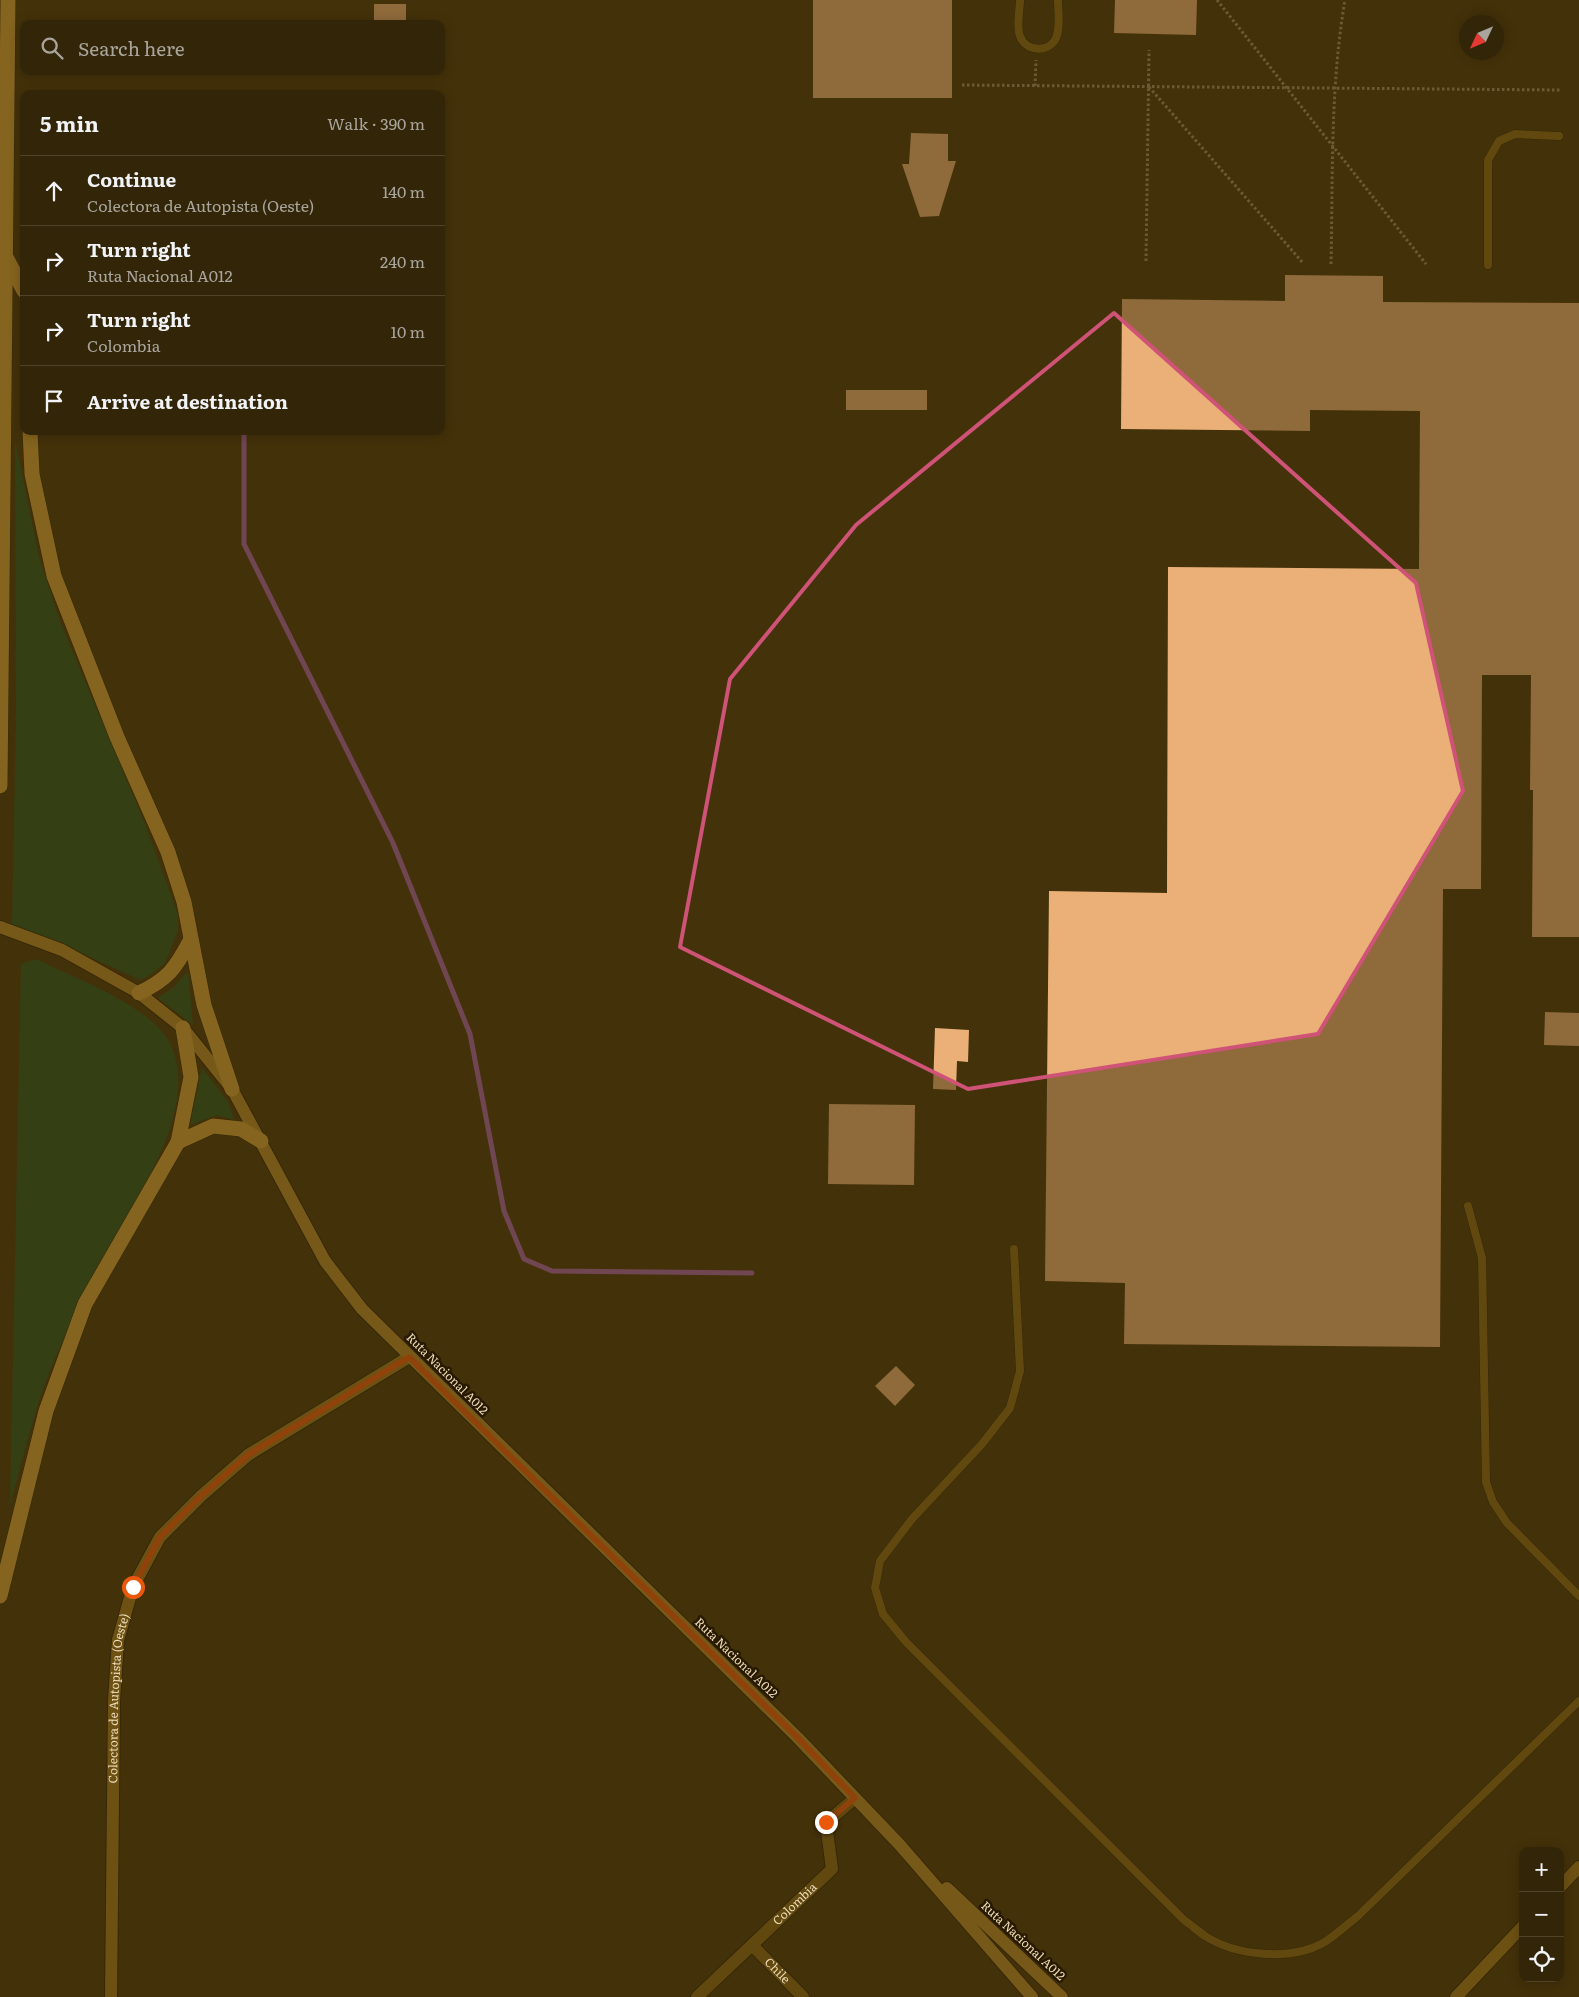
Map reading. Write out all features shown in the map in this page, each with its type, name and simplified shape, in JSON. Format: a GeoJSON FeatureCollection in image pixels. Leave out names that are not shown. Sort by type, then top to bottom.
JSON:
{"type":"FeatureCollection","features":[{"type":"Feature","properties":{"kind":"highway"},"geometry":{"type":"LineString","coordinates":[[0,786],[8,0]]}},
{"type":"Feature","properties":{"kind":"highway"},"geometry":{"type":"LineString","coordinates":[[5,257],[20,284]]}},
{"type":"Feature","properties":{"kind":"highway"},"geometry":{"type":"LineString","coordinates":[[30,435],[32,474],[54,576],[116,737],[168,852],[184,902],[204,1006],[232,1089]]}},
{"type":"Feature","properties":{"kind":"highway"},"geometry":{"type":"LineString","coordinates":[[139,993],[158,984],[177,966],[190,941]]}},
{"type":"Feature","properties":{"kind":"highway"},"geometry":{"type":"LineString","coordinates":[[0,1596],[46,1411],[85,1304],[178,1142],[191,1077],[183,1028]]}},
{"type":"Feature","properties":{"kind":"highway"},"geometry":{"type":"LineString","coordinates":[[178,1142],[213,1126],[241,1129],[261,1141]]}},
{"type":"Feature","properties":{"kind":"main road","name":"Ruta Nacional A012"},"geometry":{"type":"LineString","coordinates":[[0,927],[62,950],[139,993],[183,1028],[232,1089],[325,1261],[362,1309],[798,1738],[899,1844],[1032,1997]]}},
{"type":"Feature","properties":{"kind":"main road","name":"Colectora de Autopista (Oeste)"},"geometry":{"type":"LineString","coordinates":[[111,1997],[114,1701],[118,1640],[133,1587],[160,1537],[201,1496],[248,1455],[409,1357]]}},
{"type":"Feature","properties":{"kind":"main road","name":"Ruta Nacional A012"},"geometry":{"type":"LineString","coordinates":[[899,1844],[1062,1997]]}},
{"type":"Feature","properties":{"kind":"main road"},"geometry":{"type":"LineString","coordinates":[[1564,1883],[1579,1867]]}},
{"type":"Feature","properties":{"kind":"main road"},"geometry":{"type":"LineString","coordinates":[[1456,1997],[1519,1930]]}},
{"type":"Feature","properties":{"kind":"street","name":"Colombia"},"geometry":{"type":"LineString","coordinates":[[697,1997],[832,1869],[826,1822],[855,1798]]}},
{"type":"Feature","properties":{"kind":"street","name":"Chile"},"geometry":{"type":"LineString","coordinates":[[752,1944],[803,1997]]}},
{"type":"Feature","properties":{"kind":"lane"},"geometry":{"type":"LineString","coordinates":[[1020,0],[1020,36],[1026,45],[1036,49],[1047,47],[1055,39],[1058,29],[1058,0]]}},
{"type":"Feature","properties":{"kind":"lane"},"geometry":{"type":"LineString","coordinates":[[1488,265],[1488,160],[1499,141],[1514,134],[1560,136]]}},
{"type":"Feature","properties":{"kind":"lane"},"geometry":{"type":"LineString","coordinates":[[1468,1206],[1482,1258],[1486,1482],[1493,1502],[1507,1523],[1579,1596]]}},
{"type":"Feature","properties":{"kind":"lane"},"geometry":{"type":"LineString","coordinates":[[1014,1249],[1020,1371],[1010,1408],[982,1444],[912,1520],[880,1561],[876,1588],[883,1614],[906,1642],[1184,1920],[1206,1937],[1232,1947],[1266,1955],[1295,1952],[1323,1943],[1357,1917],[1579,1700]]}},
{"type":"Feature","properties":{"kind":"path"},"geometry":{"type":"LineString","coordinates":[[1217,0],[1426,264]]}},
{"type":"Feature","properties":{"kind":"path"},"geometry":{"type":"LineString","coordinates":[[1331,264],[1335,88],[1344,0]]}},
{"type":"Feature","properties":{"kind":"path"},"geometry":{"type":"LineString","coordinates":[[1034,86],[1036,49]]}},
{"type":"Feature","properties":{"kind":"path"},"geometry":{"type":"LineString","coordinates":[[1146,261],[1149,50]]}},
{"type":"Feature","properties":{"kind":"path"},"geometry":{"type":"LineString","coordinates":[[962,85],[1560,90]]}},
{"type":"Feature","properties":{"kind":"path"},"geometry":{"type":"LineString","coordinates":[[1149,86],[1302,263]]}},
{"type":"Feature","properties":{"kind":"highlighted area"},"geometry":{"type":"Polygon","coordinates":[[[1114,313],[1416,583],[1463,791],[1318,1034],[968,1089],[680,947],[730,679],[856,525],[1114,313]]]}},
{"type":"Feature","properties":{"kind":"green space"},"geometry":{"type":"Polygon","coordinates":[[[15,441],[39,557],[60,622],[145,824],[178,915],[178,931],[165,963],[140,980],[60,943],[12,925],[16,711],[15,441]]]}},
{"type":"Feature","properties":{"kind":"green space"},"geometry":{"type":"Polygon","coordinates":[[[36,959],[109,993],[128,1004],[159,1028],[169,1042],[178,1069],[177,1099],[169,1131],[156,1163],[88,1282],[52,1367],[35,1414],[10,1505],[21,964],[36,959]]]}},
{"type":"Feature","properties":{"kind":"green space"},"geometry":{"type":"Polygon","coordinates":[[[188,971],[193,1025],[158,998],[174,987],[188,971]]]}},
{"type":"Feature","properties":{"kind":"green space"},"geometry":{"type":"Polygon","coordinates":[[[202,1068],[228,1102],[234,1120],[217,1115],[190,1125],[202,1068]]]}},
{"type":"Feature","properties":{"kind":"building"},"geometry":{"type":"Polygon","coordinates":[[[813,0],[952,0],[952,98],[813,98],[813,0]]]}},
{"type":"Feature","properties":{"kind":"building"},"geometry":{"type":"Polygon","coordinates":[[[1115,0],[1197,0],[1196,35],[1114,33],[1115,0]]]}},
{"type":"Feature","properties":{"kind":"building"},"geometry":{"type":"Polygon","coordinates":[[[374,4],[406,4],[406,20],[374,20],[374,4]]]}},
{"type":"Feature","properties":{"kind":"building"},"geometry":{"type":"Polygon","coordinates":[[[911,133],[948,134],[948,161],[956,161],[939,216],[920,217],[902,164],[909,164],[911,133]]]}},
{"type":"Feature","properties":{"kind":"building"},"geometry":{"type":"Polygon","coordinates":[[[1285,275],[1383,276],[1383,302],[1579,303],[1579,937],[1532,937],[1533,790],[1530,790],[1531,675],[1482,675],[1481,889],[1443,889],[1440,1347],[1124,1344],[1125,1283],[1045,1281],[1049,891],[1167,893],[1168,567],[1419,569],[1420,411],[1310,410],[1310,431],[1121,429],[1122,299],[1285,301],[1285,275]]]}},
{"type":"Feature","properties":{"kind":"building"},"geometry":{"type":"Polygon","coordinates":[[[846,390],[927,390],[927,410],[846,410],[846,390]]]}},
{"type":"Feature","properties":{"kind":"building"},"geometry":{"type":"Polygon","coordinates":[[[1545,1012],[1579,1013],[1579,1046],[1544,1045],[1545,1012]]]}},
{"type":"Feature","properties":{"kind":"building"},"geometry":{"type":"Polygon","coordinates":[[[935,1028],[969,1030],[968,1062],[957,1061],[956,1090],[933,1089],[935,1028]]]}},
{"type":"Feature","properties":{"kind":"building"},"geometry":{"type":"Polygon","coordinates":[[[829,1104],[915,1105],[914,1185],[828,1184],[829,1104]]]}},
{"type":"Feature","properties":{"kind":"building"},"geometry":{"type":"Polygon","coordinates":[[[896,1366],[915,1385],[895,1406],[875,1386],[896,1366]]]}},
{"type":"Feature","properties":{"kind":"waterway"},"geometry":{"type":"LineString","coordinates":[[244,435],[244,544],[393,843],[470,1034],[504,1211],[524,1259],[552,1271],[752,1273]]}},
{"type":"Feature","properties":{"kind":"route"},"geometry":{"type":"LineString","coordinates":[[133,1587],[160,1537],[201,1496],[248,1455],[409,1357],[798,1738],[855,1798],[826,1822]]}}]}
